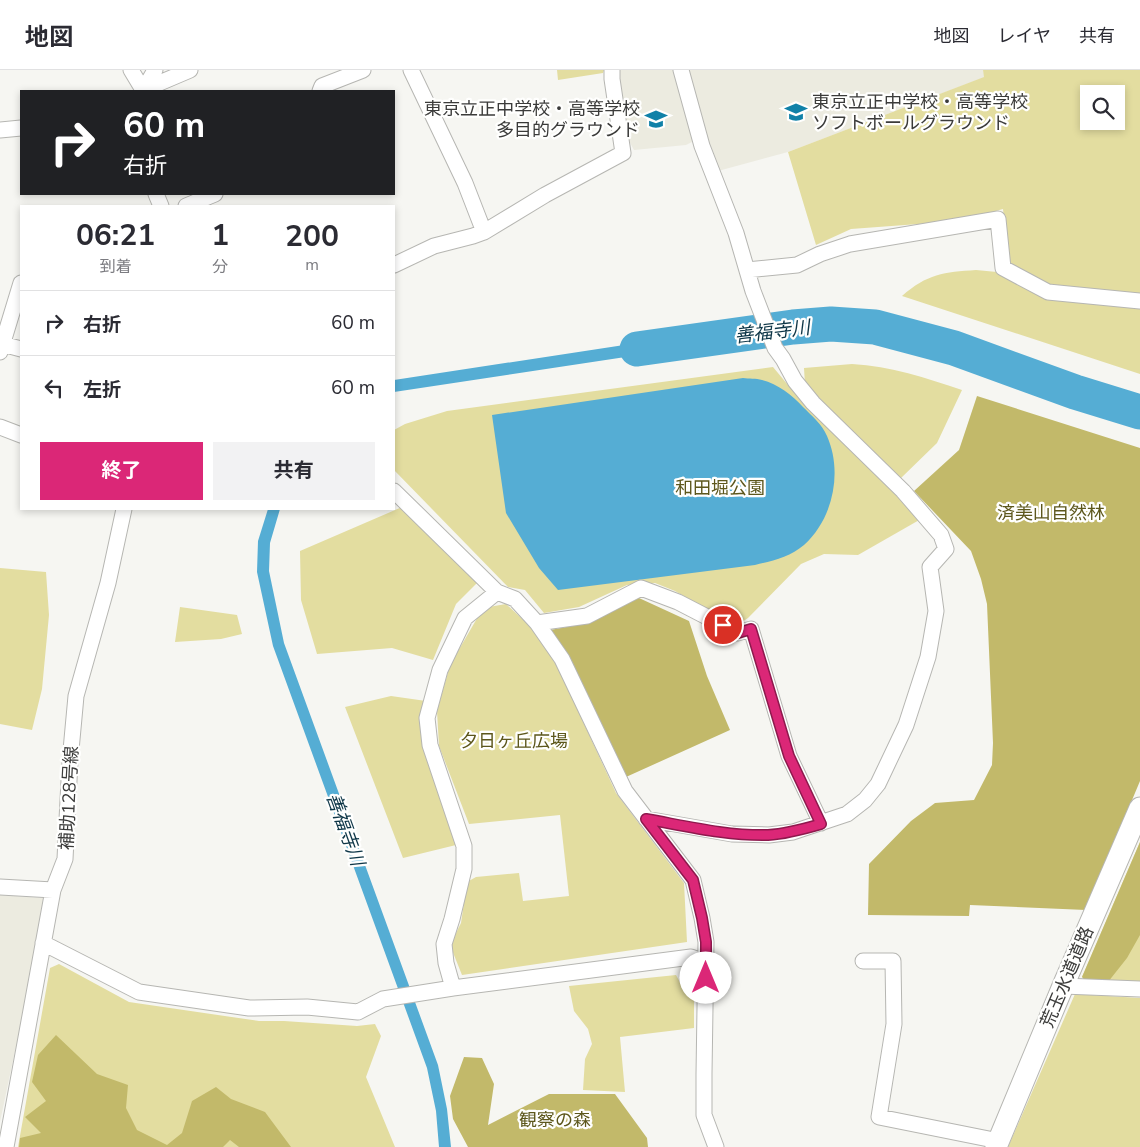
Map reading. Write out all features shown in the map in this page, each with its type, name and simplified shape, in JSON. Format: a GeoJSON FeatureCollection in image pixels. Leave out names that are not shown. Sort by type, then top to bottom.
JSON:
{"type":"FeatureCollection","features":[{"type":"Feature","properties":{"kind":"main road","name":"荒玉水道道路"},"geometry":{"type":"LineString","coordinates":[[997,1144],[1140,808]]}},
{"type":"Feature","properties":{"kind":"street"},"geometry":{"type":"LineString","coordinates":[[131,70],[142,90]]}},
{"type":"Feature","properties":{"kind":"street"},"geometry":{"type":"LineString","coordinates":[[144,90],[155,70]]}},
{"type":"Feature","properties":{"kind":"street"},"geometry":{"type":"LineString","coordinates":[[145,90],[190,70]]}},
{"type":"Feature","properties":{"kind":"street"},"geometry":{"type":"LineString","coordinates":[[320,90],[322,86],[363,70]]}},
{"type":"Feature","properties":{"kind":"street"},"geometry":{"type":"LineString","coordinates":[[411,70],[465,184],[484,232]]}},
{"type":"Feature","properties":{"kind":"street"},"geometry":{"type":"LineString","coordinates":[[395,265],[434,246],[484,232],[545,195],[623,153],[612,70]]}},
{"type":"Feature","properties":{"kind":"street"},"geometry":{"type":"LineString","coordinates":[[646,819],[732,834],[768,835],[793,832],[821,824],[847,814],[865,800],[878,784],[906,725],[929,652],[936,611],[930,567],[946,549],[941,535],[903,491],[813,403],[795,381],[775,348],[746,270],[733,224],[702,146],[682,70]]}},
{"type":"Feature","properties":{"kind":"street"},"geometry":{"type":"LineString","coordinates":[[0,130],[20,128]]}},
{"type":"Feature","properties":{"kind":"street"},"geometry":{"type":"LineString","coordinates":[[188,205],[213,195]]}},
{"type":"Feature","properties":{"kind":"street"},"geometry":{"type":"LineString","coordinates":[[746,270],[797,265],[820,254],[850,244],[998,218],[1004,268],[1048,292],[1140,302]]}},
{"type":"Feature","properties":{"kind":"street"},"geometry":{"type":"LineString","coordinates":[[20,286],[1,348],[20,349]]}},
{"type":"Feature","properties":{"kind":"street"},"geometry":{"type":"LineString","coordinates":[[0,427],[20,435]]}},
{"type":"Feature","properties":{"kind":"street"},"geometry":{"type":"LineString","coordinates":[[395,492],[497,592],[514,599],[537,623],[562,660],[625,791],[693,880],[702,918],[707,962],[704,1115],[716,1147]]}},
{"type":"Feature","properties":{"kind":"street","name":"補助128号線"},"geometry":{"type":"LineString","coordinates":[[6,1147],[53,890],[65,859],[70,761],[76,696],[108,583],[124,510]]}},
{"type":"Feature","properties":{"kind":"street"},"geometry":{"type":"LineString","coordinates":[[537,623],[587,616],[641,588],[678,602],[738,633],[751,629],[789,756],[821,824]]}},
{"type":"Feature","properties":{"kind":"street"},"geometry":{"type":"LineString","coordinates":[[452,988],[446,964],[444,944],[452,920],[464,869],[464,846],[430,746],[427,718],[440,670],[465,618],[497,592]]}},
{"type":"Feature","properties":{"kind":"street"},"geometry":{"type":"LineString","coordinates":[[0,887],[53,890]]}},
{"type":"Feature","properties":{"kind":"street"},"geometry":{"type":"LineString","coordinates":[[43,944],[139,992],[249,1008],[307,1007],[358,1012],[383,999],[452,988],[691,957],[707,962]]}},
{"type":"Feature","properties":{"kind":"street"},"geometry":{"type":"LineString","coordinates":[[863,961],[894,961],[894,1024],[879,1117],[997,1144]]}},
{"type":"Feature","properties":{"kind":"street"},"geometry":{"type":"LineString","coordinates":[[1063,986],[1140,989]]}},
{"type":"Feature","properties":{"kind":"shaded area","name":"東京立正中学校・高等学校 多目的グラウンド"},"geometry":{"type":"Polygon","coordinates":[[[618,70],[675,70],[694,141],[686,145],[634,150],[628,139],[618,70]]]}},
{"type":"Feature","properties":{"kind":"shaded area","name":"東京立正中学校・高等学校 ソフトボールグラウンド"},"geometry":{"type":"Polygon","coordinates":[[[688,70],[983,70],[985,77],[788,152],[718,171],[708,146],[688,70]]]}},
{"type":"Feature","properties":{"kind":"shaded area"},"geometry":{"type":"Polygon","coordinates":[[[0,895],[43,898],[37,947],[0,1122],[0,895]]]}},
{"type":"Feature","properties":{"kind":"green space"},"geometry":{"type":"Polygon","coordinates":[[[557,70],[604,70],[603,73],[558,80],[557,70]]]}},
{"type":"Feature","properties":{"kind":"green space"},"geometry":{"type":"Polygon","coordinates":[[[983,70],[1140,70],[1140,295],[1052,286],[1009,264],[1003,209],[959,221],[851,229],[816,245],[788,152],[984,77],[983,70]]]}},
{"type":"Feature","properties":{"kind":"green space"},"geometry":{"type":"Polygon","coordinates":[[[976,270],[997,272],[1140,307],[1140,374],[902,296],[920,283],[936,275],[976,270]]]}},
{"type":"Feature","properties":{"kind":"green space"},"geometry":{"type":"Polygon","coordinates":[[[852,364],[894,370],[962,390],[937,443],[900,479],[805,385],[804,368],[852,364]]]}},
{"type":"Feature","properties":{"kind":"green space","name":"和田堀公園"},"geometry":{"type":"Polygon","coordinates":[[[773,367],[803,403],[921,519],[858,555],[824,554],[801,564],[748,618],[736,626],[675,591],[655,583],[627,585],[579,607],[544,613],[525,590],[508,587],[395,471],[395,429],[405,424],[447,411],[773,367]]]}},
{"type":"Feature","properties":{"kind":"green space","name":"済美山自然林"},"geometry":{"type":"Polygon","coordinates":[[[977,396],[1140,448],[1140,781],[1086,910],[970,905],[969,916],[868,915],[869,864],[911,821],[935,803],[974,800],[992,765],[993,743],[987,604],[981,579],[971,551],[914,491],[959,450],[977,396]]]}},
{"type":"Feature","properties":{"kind":"green space"},"geometry":{"type":"Polygon","coordinates":[[[402,507],[477,583],[456,604],[433,660],[392,648],[317,654],[301,600],[300,551],[402,507]]]}},
{"type":"Feature","properties":{"kind":"green space"},"geometry":{"type":"Polygon","coordinates":[[[0,568],[46,572],[49,615],[42,689],[32,730],[0,724],[0,568]]]}},
{"type":"Feature","properties":{"kind":"green space"},"geometry":{"type":"Polygon","coordinates":[[[639,598],[689,621],[707,676],[730,730],[626,777],[550,630],[588,623],[639,598]]]}},
{"type":"Feature","properties":{"kind":"green space","name":"夕日ヶ丘広場"},"geometry":{"type":"Polygon","coordinates":[[[506,604],[531,627],[556,663],[616,793],[684,883],[687,942],[462,975],[450,945],[461,923],[467,882],[476,877],[519,873],[523,901],[569,896],[560,815],[469,824],[439,746],[437,711],[450,665],[483,608],[506,604]]]}},
{"type":"Feature","properties":{"kind":"green space"},"geometry":{"type":"Polygon","coordinates":[[[180,607],[237,615],[242,634],[221,639],[175,642],[180,607]]]}},
{"type":"Feature","properties":{"kind":"green space"},"geometry":{"type":"Polygon","coordinates":[[[391,696],[426,701],[456,845],[403,858],[345,707],[391,696]]]}},
{"type":"Feature","properties":{"kind":"green space"},"geometry":{"type":"Polygon","coordinates":[[[1140,842],[1140,984],[1082,977],[1140,842]]]}},
{"type":"Feature","properties":{"kind":"green space"},"geometry":{"type":"Polygon","coordinates":[[[1140,842],[1140,935],[1127,958],[1108,982],[1085,981],[1082,977],[1140,842]]]}},
{"type":"Feature","properties":{"kind":"green space"},"geometry":{"type":"Polygon","coordinates":[[[59,964],[129,1002],[259,1021],[357,1026],[375,1024],[381,1036],[366,1077],[395,1147],[18,1147],[50,968],[59,964]]]}},
{"type":"Feature","properties":{"kind":"green space"},"geometry":{"type":"Polygon","coordinates":[[[676,975],[683,988],[694,988],[694,1028],[620,1037],[625,1092],[583,1090],[585,1059],[592,1044],[588,1029],[574,1011],[569,986],[676,975]]]}},
{"type":"Feature","properties":{"kind":"green space"},"geometry":{"type":"Polygon","coordinates":[[[1075,994],[1140,998],[1140,1147],[1008,1147],[1075,994]]]}},
{"type":"Feature","properties":{"kind":"green space"},"geometry":{"type":"Polygon","coordinates":[[[56,1035],[97,1074],[128,1085],[126,1108],[137,1130],[167,1145],[182,1133],[192,1101],[216,1087],[231,1099],[265,1112],[291,1147],[239,1147],[230,1140],[223,1147],[19,1147],[20,1138],[41,1133],[25,1117],[46,1101],[32,1082],[38,1055],[56,1035]]]}},
{"type":"Feature","properties":{"kind":"green space","name":"観察の森"},"geometry":{"type":"Polygon","coordinates":[[[464,1057],[482,1058],[494,1084],[488,1125],[549,1094],[615,1094],[647,1138],[648,1147],[468,1147],[453,1119],[450,1096],[464,1057]]]}},
{"type":"Feature","properties":{"kind":"water"},"geometry":{"type":"Polygon","coordinates":[[[683,336],[685,348],[395,392],[395,380],[683,336]]]}},
{"type":"Feature","properties":{"kind":"water","name":"和田堀公園"},"geometry":{"type":"Polygon","coordinates":[[[743,378],[762,380],[784,390],[816,420],[827,436],[832,450],[834,479],[828,509],[814,534],[793,553],[755,565],[558,590],[539,568],[506,513],[492,415],[743,378]]]}},
{"type":"Feature","properties":{"kind":"water"},"geometry":{"type":"Polygon","coordinates":[[[268,510],[280,510],[270,543],[269,571],[284,643],[438,1065],[447,1109],[451,1147],[439,1147],[436,1111],[427,1068],[273,646],[257,572],[258,541],[268,510]]]}},
{"type":"Feature","properties":{"kind":"waterway","name":"善福寺川"},"geometry":{"type":"LineString","coordinates":[[637,349],[793,327],[831,324],[875,327],[954,348],[1075,392],[1140,412]]}},
{"type":"Feature","properties":{"kind":"place","name":"東京立正中学校・高等学校 ソフトボールグラウンド"},"geometry":{"type":"Point","coordinates":[796,112]}},
{"type":"Feature","properties":{"kind":"place","name":"東京立正中学校・高等学校 多目的グラウンド"},"geometry":{"type":"Point","coordinates":[656,119]}},
{"type":"Feature","properties":{"kind":"route"},"geometry":{"type":"LineString","coordinates":[[706,978],[706,942],[693,880],[646,819],[732,834],[768,835],[793,832],[821,824],[789,756],[751,629],[738,633],[723,625]]}}]}
